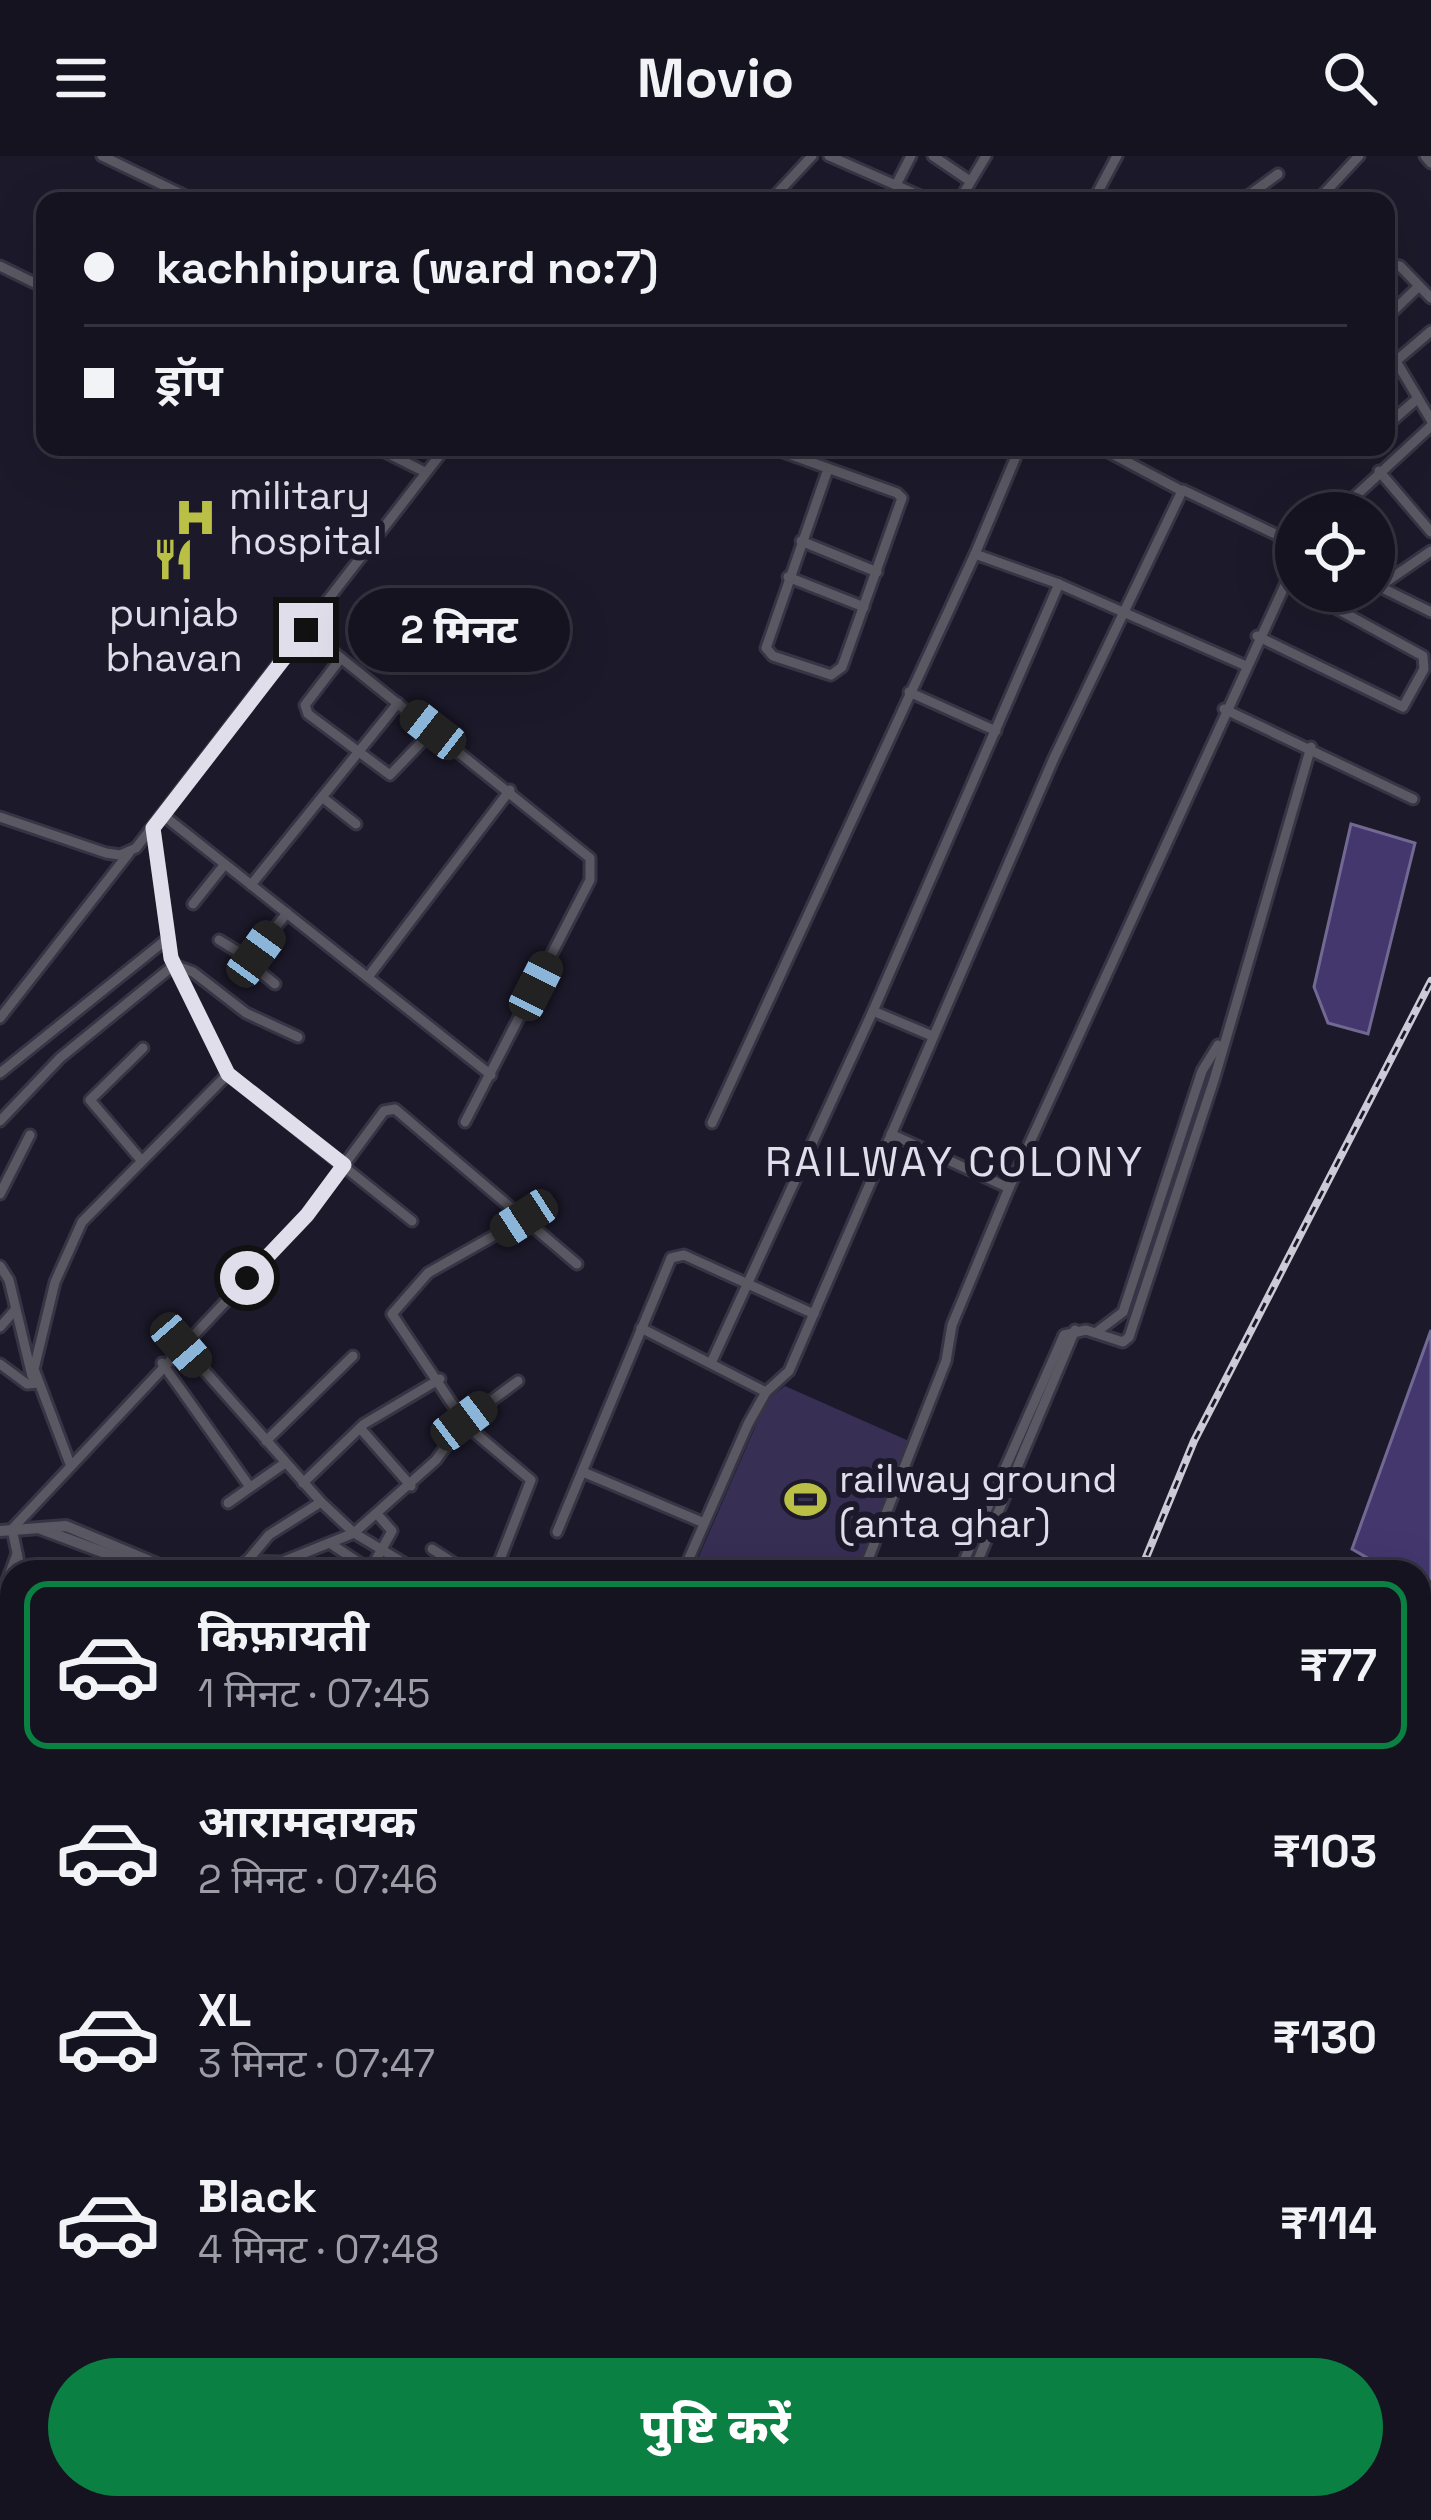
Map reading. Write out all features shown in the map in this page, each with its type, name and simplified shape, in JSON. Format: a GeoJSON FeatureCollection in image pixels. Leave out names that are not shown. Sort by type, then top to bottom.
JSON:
{"type":"FeatureCollection","features":[{"type":"Feature","properties":{"kind":"street"},"geometry":{"type":"LineString","coordinates":[[102,156],[177,192]]}},
{"type":"Feature","properties":{"kind":"street"},"geometry":{"type":"LineString","coordinates":[[778,192],[812,156]]}},
{"type":"Feature","properties":{"kind":"street"},"geometry":{"type":"LineString","coordinates":[[829,156],[911,192]]}},
{"type":"Feature","properties":{"kind":"street"},"geometry":{"type":"LineString","coordinates":[[899,192],[911,156]]}},
{"type":"Feature","properties":{"kind":"street"},"geometry":{"type":"LineString","coordinates":[[933,156],[970,182]]}},
{"type":"Feature","properties":{"kind":"street"},"geometry":{"type":"LineString","coordinates":[[964,192],[986,156]]}},
{"type":"Feature","properties":{"kind":"street"},"geometry":{"type":"LineString","coordinates":[[1098,192],[1117,156]]}},
{"type":"Feature","properties":{"kind":"street"},"geometry":{"type":"LineString","coordinates":[[1325,192],[1359,156]]}},
{"type":"Feature","properties":{"kind":"street"},"geometry":{"type":"LineString","coordinates":[[1253,192],[1278,174]]}},
{"type":"Feature","properties":{"kind":"street"},"geometry":{"type":"LineString","coordinates":[[1395,265],[1431,298]]}},
{"type":"Feature","properties":{"kind":"street"},"geometry":{"type":"LineString","coordinates":[[0,266],[36,284]]}},
{"type":"Feature","properties":{"kind":"street"},"geometry":{"type":"LineString","coordinates":[[1395,309],[1419,286]]}},
{"type":"Feature","properties":{"kind":"street"},"geometry":{"type":"LineString","coordinates":[[1395,456],[1431,423],[1398,369],[1398,358],[1431,331]]}},
{"type":"Feature","properties":{"kind":"street"},"geometry":{"type":"LineString","coordinates":[[1395,372],[1398,369]]}},
{"type":"Feature","properties":{"kind":"street"},"geometry":{"type":"LineString","coordinates":[[1395,418],[1417,399]]}},
{"type":"Feature","properties":{"kind":"street"},"geometry":{"type":"LineString","coordinates":[[393,456],[424,472]]}},
{"type":"Feature","properties":{"kind":"street"},"geometry":{"type":"LineString","coordinates":[[0,1018],[153,828],[438,456]]}},
{"type":"Feature","properties":{"kind":"street"},"geometry":{"type":"LineString","coordinates":[[793,456],[828,469],[902,498],[835,675],[773,656],[766,643],[828,469]]}},
{"type":"Feature","properties":{"kind":"street"},"geometry":{"type":"LineString","coordinates":[[712,1123],[975,554],[1015,456]]}},
{"type":"Feature","properties":{"kind":"street"},"geometry":{"type":"LineString","coordinates":[[1117,456],[1275,534]]}},
{"type":"Feature","properties":{"kind":"street"},"geometry":{"type":"LineString","coordinates":[[1358,492],[1394,456]]}},
{"type":"Feature","properties":{"kind":"street"},"geometry":{"type":"LineString","coordinates":[[1379,470],[1431,532]]}},
{"type":"Feature","properties":{"kind":"street"},"geometry":{"type":"LineString","coordinates":[[687,1560],[766,1393],[789,1371],[931,1034],[1183,490]]}},
{"type":"Feature","properties":{"kind":"street"},"geometry":{"type":"LineString","coordinates":[[1418,518],[1431,508]]}},
{"type":"Feature","properties":{"kind":"street"},"geometry":{"type":"LineString","coordinates":[[801,542],[877,572]]}},
{"type":"Feature","properties":{"kind":"street"},"geometry":{"type":"LineString","coordinates":[[1395,574],[1431,551]]}},
{"type":"Feature","properties":{"kind":"street"},"geometry":{"type":"LineString","coordinates":[[975,554],[1059,584],[1244,665]]}},
{"type":"Feature","properties":{"kind":"street"},"geometry":{"type":"LineString","coordinates":[[788,578],[864,607]]}},
{"type":"Feature","properties":{"kind":"street"},"geometry":{"type":"LineString","coordinates":[[711,1363],[873,1011],[1059,584]]}},
{"type":"Feature","properties":{"kind":"street"},"geometry":{"type":"LineString","coordinates":[[1395,594],[1431,612]]}},
{"type":"Feature","properties":{"kind":"street"},"geometry":{"type":"LineString","coordinates":[[1418,606],[1431,596]]}},
{"type":"Feature","properties":{"kind":"street"},"geometry":{"type":"LineString","coordinates":[[867,1560],[946,1361],[952,1325],[1009,1188],[1275,601]]}},
{"type":"Feature","properties":{"kind":"street"},"geometry":{"type":"LineString","coordinates":[[1257,636],[1403,707],[1424,668],[1423,656],[1343,612]]}},
{"type":"Feature","properties":{"kind":"street"},"geometry":{"type":"LineString","coordinates":[[306,630],[585,851],[592,873],[465,1122]]}},
{"type":"Feature","properties":{"kind":"street"},"geometry":{"type":"LineString","coordinates":[[341,658],[305,710],[394,775],[433,730]]}},
{"type":"Feature","properties":{"kind":"street"},"geometry":{"type":"LineString","coordinates":[[909,692],[996,731]]}},
{"type":"Feature","properties":{"kind":"street"},"geometry":{"type":"LineString","coordinates":[[251,885],[398,703]]}},
{"type":"Feature","properties":{"kind":"street"},"geometry":{"type":"LineString","coordinates":[[1224,709],[1413,799]]}},
{"type":"Feature","properties":{"kind":"street"},"geometry":{"type":"LineString","coordinates":[[964,1560],[1064,1335],[1075,1330],[1098,1331],[1119,1341],[1129,1336],[1311,747]]}},
{"type":"Feature","properties":{"kind":"street"},"geometry":{"type":"LineString","coordinates":[[368,977],[510,790]]}},
{"type":"Feature","properties":{"kind":"street"},"geometry":{"type":"LineString","coordinates":[[322,797],[356,824]]}},
{"type":"Feature","properties":{"kind":"street"},"geometry":{"type":"LineString","coordinates":[[163,815],[491,1075]]}},
{"type":"Feature","properties":{"kind":"street"},"geometry":{"type":"LineString","coordinates":[[0,818],[106,854],[129,853]]}},
{"type":"Feature","properties":{"kind":"street"},"geometry":{"type":"LineString","coordinates":[[153,828],[174,965],[228,1074],[412,1221]]}},
{"type":"Feature","properties":{"kind":"street"},"geometry":{"type":"LineString","coordinates":[[193,904],[226,864]]}},
{"type":"Feature","properties":{"kind":"street"},"geometry":{"type":"LineString","coordinates":[[245,959],[256,954],[287,913]]}},
{"type":"Feature","properties":{"kind":"street"},"geometry":{"type":"LineString","coordinates":[[0,1073],[167,939]]}},
{"type":"Feature","properties":{"kind":"street"},"geometry":{"type":"LineString","coordinates":[[219,940],[275,984]]}},
{"type":"Feature","properties":{"kind":"street"},"geometry":{"type":"LineString","coordinates":[[174,965],[193,972],[246,1013],[298,1037]]}},
{"type":"Feature","properties":{"kind":"street"},"geometry":{"type":"LineString","coordinates":[[0,1121],[60,1058],[174,965]]}},
{"type":"Feature","properties":{"kind":"street"},"geometry":{"type":"LineString","coordinates":[[873,1011],[931,1034]]}},
{"type":"Feature","properties":{"kind":"street"},"geometry":{"type":"LineString","coordinates":[[1098,1331],[1123,1312],[1202,1072],[1224,1036]]}},
{"type":"Feature","properties":{"kind":"street"},"geometry":{"type":"LineString","coordinates":[[141,1160],[90,1100],[143,1048]]}},
{"type":"Feature","properties":{"kind":"street"},"geometry":{"type":"LineString","coordinates":[[70,1465],[38,1380],[35,1355],[55,1282],[82,1222],[228,1074]]}},
{"type":"Feature","properties":{"kind":"street"},"geometry":{"type":"LineString","coordinates":[[6,1530],[280,1245],[384,1111],[395,1109],[577,1264]]}},
{"type":"Feature","properties":{"kind":"street"},"geometry":{"type":"LineString","coordinates":[[891,1134],[1009,1188]]}},
{"type":"Feature","properties":{"kind":"street"},"geometry":{"type":"LineString","coordinates":[[0,1194],[30,1135]]}},
{"type":"Feature","properties":{"kind":"street"},"geometry":{"type":"LineString","coordinates":[[500,1560],[531,1480],[464,1421],[394,1310],[412,1286],[444,1262],[524,1218]]}},
{"type":"Feature","properties":{"kind":"street"},"geometry":{"type":"LineString","coordinates":[[1153,1222],[1167,1225]]}},
{"type":"Feature","properties":{"kind":"street"},"geometry":{"type":"LineString","coordinates":[[557,1532],[665,1265],[677,1256],[814,1314]]}},
{"type":"Feature","properties":{"kind":"street"},"geometry":{"type":"LineString","coordinates":[[0,1266],[27,1369],[38,1380]]}},
{"type":"Feature","properties":{"kind":"street"},"geometry":{"type":"LineString","coordinates":[[0,1327],[15,1310]]}},
{"type":"Feature","properties":{"kind":"street"},"geometry":{"type":"LineString","coordinates":[[641,1328],[766,1393]]}},
{"type":"Feature","properties":{"kind":"street"},"geometry":{"type":"LineString","coordinates":[[978,1560],[1075,1330]]}},
{"type":"Feature","properties":{"kind":"street"},"geometry":{"type":"LineString","coordinates":[[181,1345],[321,1502],[354,1533],[399,1560]]}},
{"type":"Feature","properties":{"kind":"street"},"geometry":{"type":"LineString","coordinates":[[266,1441],[353,1356]]}},
{"type":"Feature","properties":{"kind":"street"},"geometry":{"type":"LineString","coordinates":[[162,1363],[250,1487]]}},
{"type":"Feature","properties":{"kind":"street"},"geometry":{"type":"LineString","coordinates":[[0,1364],[27,1384],[38,1380]]}},
{"type":"Feature","properties":{"kind":"street"},"geometry":{"type":"LineString","coordinates":[[304,1483],[360,1428],[440,1379]]}},
{"type":"Feature","properties":{"kind":"street"},"geometry":{"type":"LineString","coordinates":[[287,1560],[354,1533],[411,1486],[464,1421],[518,1381]]}},
{"type":"Feature","properties":{"kind":"street"},"geometry":{"type":"LineString","coordinates":[[360,1428],[411,1486]]}},
{"type":"Feature","properties":{"kind":"street"},"geometry":{"type":"LineString","coordinates":[[228,1503],[285,1462]]}},
{"type":"Feature","properties":{"kind":"street"},"geometry":{"type":"LineString","coordinates":[[583,1472],[704,1523]]}},
{"type":"Feature","properties":{"kind":"street"},"geometry":{"type":"LineString","coordinates":[[247,1560],[269,1535],[321,1502]]}},
{"type":"Feature","properties":{"kind":"street"},"geometry":{"type":"LineString","coordinates":[[377,1514],[392,1531],[377,1560]]}},
{"type":"Feature","properties":{"kind":"street"},"geometry":{"type":"LineString","coordinates":[[33,1526],[124,1560]]}},
{"type":"Feature","properties":{"kind":"street"},"geometry":{"type":"LineString","coordinates":[[6,1530],[74,1528],[148,1560]]}},
{"type":"Feature","properties":{"kind":"street"},"geometry":{"type":"LineString","coordinates":[[6,1530],[18,1560]]}},
{"type":"Feature","properties":{"kind":"street"},"geometry":{"type":"LineString","coordinates":[[331,1544],[355,1560]]}},
{"type":"Feature","properties":{"kind":"street"},"geometry":{"type":"LineString","coordinates":[[431,1549],[449,1560]]}},
{"type":"Feature","properties":{"kind":"street"},"geometry":{"type":"LineString","coordinates":[[15,1560],[17,1554]]}},
{"type":"Feature","properties":{"kind":"shaded area"},"geometry":{"type":"Polygon","coordinates":[[[1351,824],[1415,843],[1368,1034],[1328,1023],[1314,987],[1351,824]]]}},
{"type":"Feature","properties":{"kind":"shaded area"},"geometry":{"type":"Polygon","coordinates":[[[1431,1330],[1431,1560],[1371,1560],[1352,1549],[1431,1330]]]}},
{"type":"Feature","properties":{"kind":"shaded area","name":"railway ground (anta ghar)"},"geometry":{"type":"Polygon","coordinates":[[[785,1386],[909,1441],[863,1560],[697,1560],[767,1400],[785,1386]]]}},
{"type":"Feature","properties":{"kind":"railway"},"geometry":{"type":"LineString","coordinates":[[1145,1560],[1194,1441],[1431,981]]}},
{"type":"Feature","properties":{"kind":"place","name":"military hospital"},"geometry":{"type":"Point","coordinates":[195,517]}},
{"type":"Feature","properties":{"kind":"place","name":"punjab bhavan"},"geometry":{"type":"Point","coordinates":[174,560]}},
{"type":"Feature","properties":{"kind":"place","name":"railway ground (anta ghar)"},"geometry":{"type":"Point","coordinates":[805,1500]}},
{"type":"Feature","properties":{"kind":"district","name":"RAILWAY COLONY"},"geometry":{"type":"Point","coordinates":[955,1161]}},
{"type":"Feature","properties":{"kind":"route"},"geometry":{"type":"LineString","coordinates":[[247,1278],[307,1215],[344,1165],[228,1074],[171,958],[153,828],[306,630]]}}]}
